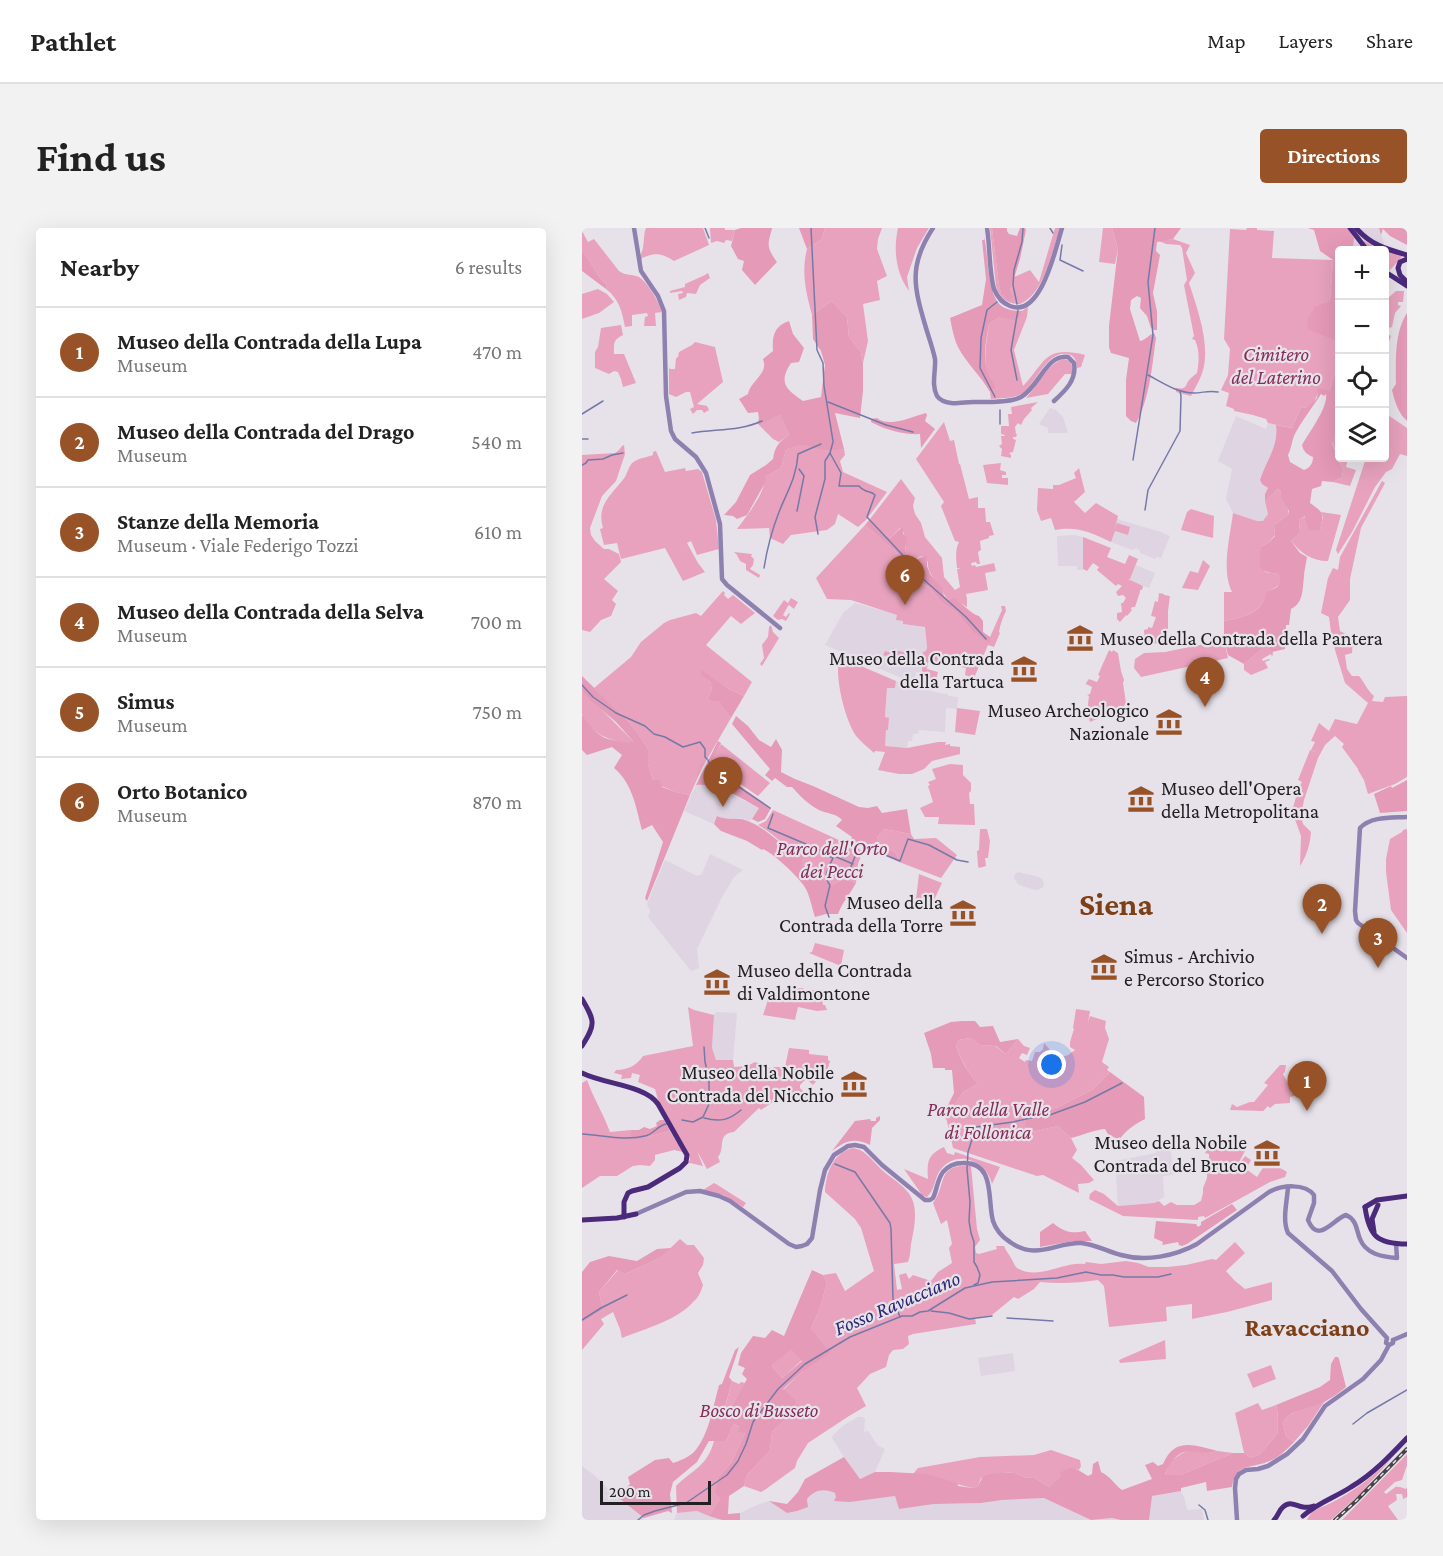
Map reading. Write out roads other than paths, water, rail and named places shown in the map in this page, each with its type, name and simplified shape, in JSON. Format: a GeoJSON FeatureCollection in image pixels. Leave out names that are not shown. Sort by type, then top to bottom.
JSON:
{"type":"FeatureCollection","features":[{"type":"Feature","properties":{"kind":"main road"},"geometry":{"type":"LineString","coordinates":[[1350,228],[1364,246]]}},
{"type":"Feature","properties":{"kind":"main road"},"geometry":{"type":"LineString","coordinates":[[1356,228],[1375,244],[1407,257]]}},
{"type":"Feature","properties":{"kind":"main road"},"geometry":{"type":"LineString","coordinates":[[1407,257],[1401,261],[1398,268],[1407,284]]}},
{"type":"Feature","properties":{"kind":"main road"},"geometry":{"type":"LineString","coordinates":[[1389,274],[1407,284]]}},
{"type":"Feature","properties":{"kind":"main road"},"geometry":{"type":"LineString","coordinates":[[582,999],[590,1012],[593,1024],[582,1046]]}},
{"type":"Feature","properties":{"kind":"main road"},"geometry":{"type":"LineString","coordinates":[[582,1073],[651,1096],[686,1152],[687,1158],[684,1165],[648,1187],[627,1194],[624,1217]]}},
{"type":"Feature","properties":{"kind":"main road"},"geometry":{"type":"LineString","coordinates":[[1365,1207],[1376,1201],[1407,1196]]}},
{"type":"Feature","properties":{"kind":"main road"},"geometry":{"type":"LineString","coordinates":[[625,1198],[628,1208],[636,1214]]}},
{"type":"Feature","properties":{"kind":"main road"},"geometry":{"type":"LineString","coordinates":[[1365,1207],[1378,1205],[1388,1200]]}},
{"type":"Feature","properties":{"kind":"main road"},"geometry":{"type":"LineString","coordinates":[[1374,1232],[1372,1219],[1378,1205]]}},
{"type":"Feature","properties":{"kind":"main road"},"geometry":{"type":"LineString","coordinates":[[1365,1207],[1367,1224],[1378,1238],[1386,1242],[1407,1244]]}},
{"type":"Feature","properties":{"kind":"main road"},"geometry":{"type":"LineString","coordinates":[[582,1220],[636,1214]]}},
{"type":"Feature","properties":{"kind":"main road"},"geometry":{"type":"LineString","coordinates":[[1303,1518],[1311,1510],[1350,1489],[1365,1478],[1407,1438]]}},
{"type":"Feature","properties":{"kind":"main road"},"geometry":{"type":"LineString","coordinates":[[1274,1520],[1280,1517],[1282,1508],[1287,1504],[1308,1508],[1321,1504]]}},
{"type":"Feature","properties":{"kind":"main road"},"geometry":{"type":"LineString","coordinates":[[1300,1507],[1303,1518]]}},
{"type":"Feature","properties":{"kind":"street"},"geometry":{"type":"LineString","coordinates":[[634,228],[641,271],[664,311],[666,396],[671,430],[675,439],[696,457],[706,473],[720,524],[722,579],[780,628]]}},
{"type":"Feature","properties":{"kind":"street"},"geometry":{"type":"LineString","coordinates":[[933,228],[919,252],[915,274],[919,303],[934,357],[937,396],[943,401],[953,403],[1018,398],[1028,392],[1053,361],[1067,357],[1074,363],[1074,376],[1054,401]]}},
{"type":"Feature","properties":{"kind":"street"},"geometry":{"type":"LineString","coordinates":[[987,228],[995,290],[1001,300],[1009,306],[1016,307],[1030,303],[1041,289],[1062,228]]}},
{"type":"Feature","properties":{"kind":"street"},"geometry":{"type":"LineString","coordinates":[[1407,817],[1373,820],[1364,824],[1359,831],[1355,911],[1358,923],[1407,958]]}},
{"type":"Feature","properties":{"kind":"street"},"geometry":{"type":"LineString","coordinates":[[636,1214],[689,1191],[700,1191],[725,1198],[789,1244],[800,1247],[807,1244],[813,1235],[819,1190],[826,1167],[834,1155],[844,1147],[855,1145],[864,1147],[926,1201],[934,1196],[940,1176],[954,1164],[972,1164],[981,1168],[986,1176],[993,1221],[999,1232],[1015,1246],[1033,1250],[1079,1243],[1128,1257],[1166,1256],[1198,1242],[1269,1192],[1288,1188],[1305,1188],[1313,1194],[1315,1201],[1308,1220],[1316,1230],[1324,1230],[1341,1216],[1347,1215],[1353,1219],[1360,1240],[1367,1249],[1383,1256],[1397,1258],[1396,1244]]}},
{"type":"Feature","properties":{"kind":"street"},"geometry":{"type":"LineString","coordinates":[[1288,1188],[1285,1222],[1287,1232],[1334,1272],[1361,1309],[1390,1339]]}},
{"type":"Feature","properties":{"kind":"street"},"geometry":{"type":"LineString","coordinates":[[1237,1520],[1236,1484],[1239,1474],[1246,1470],[1268,1466],[1287,1454],[1303,1439],[1325,1406],[1368,1374],[1382,1358],[1389,1345],[1386,1343],[1390,1339],[1407,1334]]}},
{"type":"Feature","properties":{"kind":"waterway"},"geometry":{"type":"LineString","coordinates":[[705,228],[709,238]]}},
{"type":"Feature","properties":{"kind":"waterway"},"geometry":{"type":"LineString","coordinates":[[811,228],[817,350],[823,363],[824,386],[833,441]]}},
{"type":"Feature","properties":{"kind":"waterway"},"geometry":{"type":"LineString","coordinates":[[1017,304],[1013,285],[1014,270],[1022,242],[1023,228]]}},
{"type":"Feature","properties":{"kind":"waterway"},"geometry":{"type":"LineString","coordinates":[[1050,228],[1053,233]]}},
{"type":"Feature","properties":{"kind":"waterway"},"geometry":{"type":"LineString","coordinates":[[1133,460],[1153,335],[1148,282],[1155,228]]}},
{"type":"Feature","properties":{"kind":"waterway"},"geometry":{"type":"LineString","coordinates":[[1062,245],[1060,260],[1083,271]]}},
{"type":"Feature","properties":{"kind":"waterway"},"geometry":{"type":"LineString","coordinates":[[995,397],[980,368],[981,338],[987,310],[997,302]]}},
{"type":"Feature","properties":{"kind":"waterway"},"geometry":{"type":"LineString","coordinates":[[1017,380],[1011,350],[1018,310]]}},
{"type":"Feature","properties":{"kind":"waterway"},"geometry":{"type":"LineString","coordinates":[[1148,375],[1182,391],[1218,392]]}},
{"type":"Feature","properties":{"kind":"waterway"},"geometry":{"type":"LineString","coordinates":[[1145,510],[1148,490],[1180,431],[1180,391]]}},
{"type":"Feature","properties":{"kind":"waterway"},"geometry":{"type":"LineString","coordinates":[[582,414],[603,401]]}},
{"type":"Feature","properties":{"kind":"waterway"},"geometry":{"type":"LineString","coordinates":[[828,402],[886,425]]}},
{"type":"Feature","properties":{"kind":"waterway"},"geometry":{"type":"LineString","coordinates":[[1000,410],[1000,424]]}},
{"type":"Feature","properties":{"kind":"waterway"},"geometry":{"type":"LineString","coordinates":[[692,433],[737,428],[762,421]]}},
{"type":"Feature","properties":{"kind":"waterway"},"geometry":{"type":"LineString","coordinates":[[886,425],[913,432]]}},
{"type":"Feature","properties":{"kind":"waterway"},"geometry":{"type":"LineString","coordinates":[[582,439],[588,439]]}},
{"type":"Feature","properties":{"kind":"waterway"},"geometry":{"type":"LineString","coordinates":[[818,534],[815,517],[825,479],[825,461],[833,442]]}},
{"type":"Feature","properties":{"kind":"waterway"},"geometry":{"type":"LineString","coordinates":[[764,568],[772,533],[794,477],[798,454],[821,444]]}},
{"type":"Feature","properties":{"kind":"waterway"},"geometry":{"type":"LineString","coordinates":[[582,465],[588,460],[603,459],[623,453]]}},
{"type":"Feature","properties":{"kind":"waterway"},"geometry":{"type":"LineString","coordinates":[[830,453],[841,473],[839,486],[859,486],[875,495],[867,517],[922,578],[966,617],[986,639]]}},
{"type":"Feature","properties":{"kind":"waterway"},"geometry":{"type":"LineString","coordinates":[[797,511],[804,476],[799,469]]}},
{"type":"Feature","properties":{"kind":"waterway"},"geometry":{"type":"LineString","coordinates":[[582,685],[593,697],[616,713],[645,726],[654,734],[683,747],[700,742],[705,749],[707,759]]}},
{"type":"Feature","properties":{"kind":"waterway"},"geometry":{"type":"LineString","coordinates":[[708,760],[712,769],[770,808]]}},
{"type":"Feature","properties":{"kind":"waterway"},"geometry":{"type":"LineString","coordinates":[[773,814],[768,828],[853,864]]}},
{"type":"Feature","properties":{"kind":"waterway"},"geometry":{"type":"LineString","coordinates":[[861,845],[900,861],[908,839],[929,845],[957,860],[968,862]]}},
{"type":"Feature","properties":{"kind":"waterway"},"geometry":{"type":"LineString","coordinates":[[854,876],[848,874],[858,849]]}},
{"type":"Feature","properties":{"kind":"waterway"},"geometry":{"type":"LineString","coordinates":[[825,853],[833,858],[826,875],[830,885],[825,906],[829,917]]}},
{"type":"Feature","properties":{"kind":"waterway"},"geometry":{"type":"LineString","coordinates":[[682,1120],[693,1122],[703,1117],[709,1104],[709,1078],[704,1047]]}},
{"type":"Feature","properties":{"kind":"waterway"},"geometry":{"type":"LineString","coordinates":[[974,1285],[978,1283],[980,1275],[974,1262],[974,1242],[969,1221],[967,1169],[968,1152],[976,1127],[1047,1116],[1085,1102],[1122,1083]]}},
{"type":"Feature","properties":{"kind":"waterway"},"geometry":{"type":"LineString","coordinates":[[704,1118],[723,1120],[741,1110]]}},
{"type":"Feature","properties":{"kind":"waterway"},"geometry":{"type":"LineString","coordinates":[[582,1134],[621,1138],[637,1137],[648,1135],[666,1124]]}},
{"type":"Feature","properties":{"kind":"waterway"},"geometry":{"type":"LineString","coordinates":[[835,1164],[855,1172],[890,1223],[893,1299],[900,1317]]}},
{"type":"Feature","properties":{"kind":"waterway","name":"Fosso Ravacciano"},"geometry":{"type":"LineString","coordinates":[[638,1520],[655,1511],[686,1503],[727,1475],[738,1461],[753,1422],[778,1389],[805,1364],[850,1337],[902,1316],[912,1316],[928,1311],[965,1288],[992,1282],[1057,1278],[1086,1272],[1124,1277],[1158,1277],[1171,1274]]}},
{"type":"Feature","properties":{"kind":"waterway"},"geometry":{"type":"LineString","coordinates":[[582,1320],[627,1295]]}},
{"type":"Feature","properties":{"kind":"waterway"},"geometry":{"type":"LineString","coordinates":[[931,1311],[969,1319],[992,1316]]}},
{"type":"Feature","properties":{"kind":"waterway"},"geometry":{"type":"LineString","coordinates":[[1007,1318],[1053,1321]]}},
{"type":"Feature","properties":{"kind":"waterway"},"geometry":{"type":"LineString","coordinates":[[1353,1424],[1367,1413],[1407,1390]]}},
{"type":"Feature","properties":{"kind":"waterway"},"geometry":{"type":"LineString","coordinates":[[1199,1505],[1205,1510],[1208,1520]]}},
{"type":"Feature","properties":{"kind":"railway"},"geometry":{"type":"LineString","coordinates":[[1335,1520],[1407,1449]]}},
{"type":"Feature","properties":{"kind":"place","name":"Orto Botanico"},"geometry":{"type":"Point","coordinates":[905,605]}},
{"type":"Feature","properties":{"kind":"place","name":"Museo della Contrada della Pantera"},"geometry":{"type":"Point","coordinates":[1080,638]}},
{"type":"Feature","properties":{"kind":"place","name":"Museo della Contrada della Tartuca"},"geometry":{"type":"Point","coordinates":[1024,669]}},
{"type":"Feature","properties":{"kind":"place","name":"Museo della Contrada della Selva"},"geometry":{"type":"Point","coordinates":[1205,707]}},
{"type":"Feature","properties":{"kind":"place","name":"Museo Archeologico Nazionale"},"geometry":{"type":"Point","coordinates":[1169,722]}},
{"type":"Feature","properties":{"kind":"place","name":"Museo dell'Opera della Metropolitana"},"geometry":{"type":"Point","coordinates":[1141,799]}},
{"type":"Feature","properties":{"kind":"place","name":"Simus"},"geometry":{"type":"Point","coordinates":[723,807]}},
{"type":"Feature","properties":{"kind":"place","name":"Museo della Contrada della Torre"},"geometry":{"type":"Point","coordinates":[963,913]}},
{"type":"Feature","properties":{"kind":"place","name":"Museo della Contrada del Drago"},"geometry":{"type":"Point","coordinates":[1322,934]}},
{"type":"Feature","properties":{"kind":"place","name":"Simus - Archivio e Percorso Storico"},"geometry":{"type":"Point","coordinates":[1104,967]}},
{"type":"Feature","properties":{"kind":"place","name":"Stanze della Memoria"},"geometry":{"type":"Point","coordinates":[1378,968]}},
{"type":"Feature","properties":{"kind":"place","name":"Museo della Contrada di Valdimontone"},"geometry":{"type":"Point","coordinates":[717,982]}},
{"type":"Feature","properties":{"kind":"place","name":"Museo della Nobile Contrada del Nicchio"},"geometry":{"type":"Point","coordinates":[854,1084]}},
{"type":"Feature","properties":{"kind":"place","name":"Museo della Contrada della Lupa"},"geometry":{"type":"Point","coordinates":[1307,1111]}},
{"type":"Feature","properties":{"kind":"place","name":"Museo della Nobile Contrada del Bruco"},"geometry":{"type":"Point","coordinates":[1267,1153]}},
{"type":"Feature","properties":{"kind":"district","name":"Siena"},"geometry":{"type":"Point","coordinates":[1116,904]}},
{"type":"Feature","properties":{"kind":"district","name":"Ravacciano"},"geometry":{"type":"Point","coordinates":[1307,1327]}},
{"type":"Feature","properties":{"kind":"park label","name":"Cimitero del Laterino"},"geometry":{"type":"Point","coordinates":[1276,366]}},
{"type":"Feature","properties":{"kind":"park label","name":"Parco dell'Orto dei Pecci"},"geometry":{"type":"Point","coordinates":[832,860]}},
{"type":"Feature","properties":{"kind":"park label","name":"Parco della Valle di Follonica"},"geometry":{"type":"Point","coordinates":[988,1120]}},
{"type":"Feature","properties":{"kind":"park label","name":"Bosco di Busseto"},"geometry":{"type":"Point","coordinates":[759,1410]}}]}
